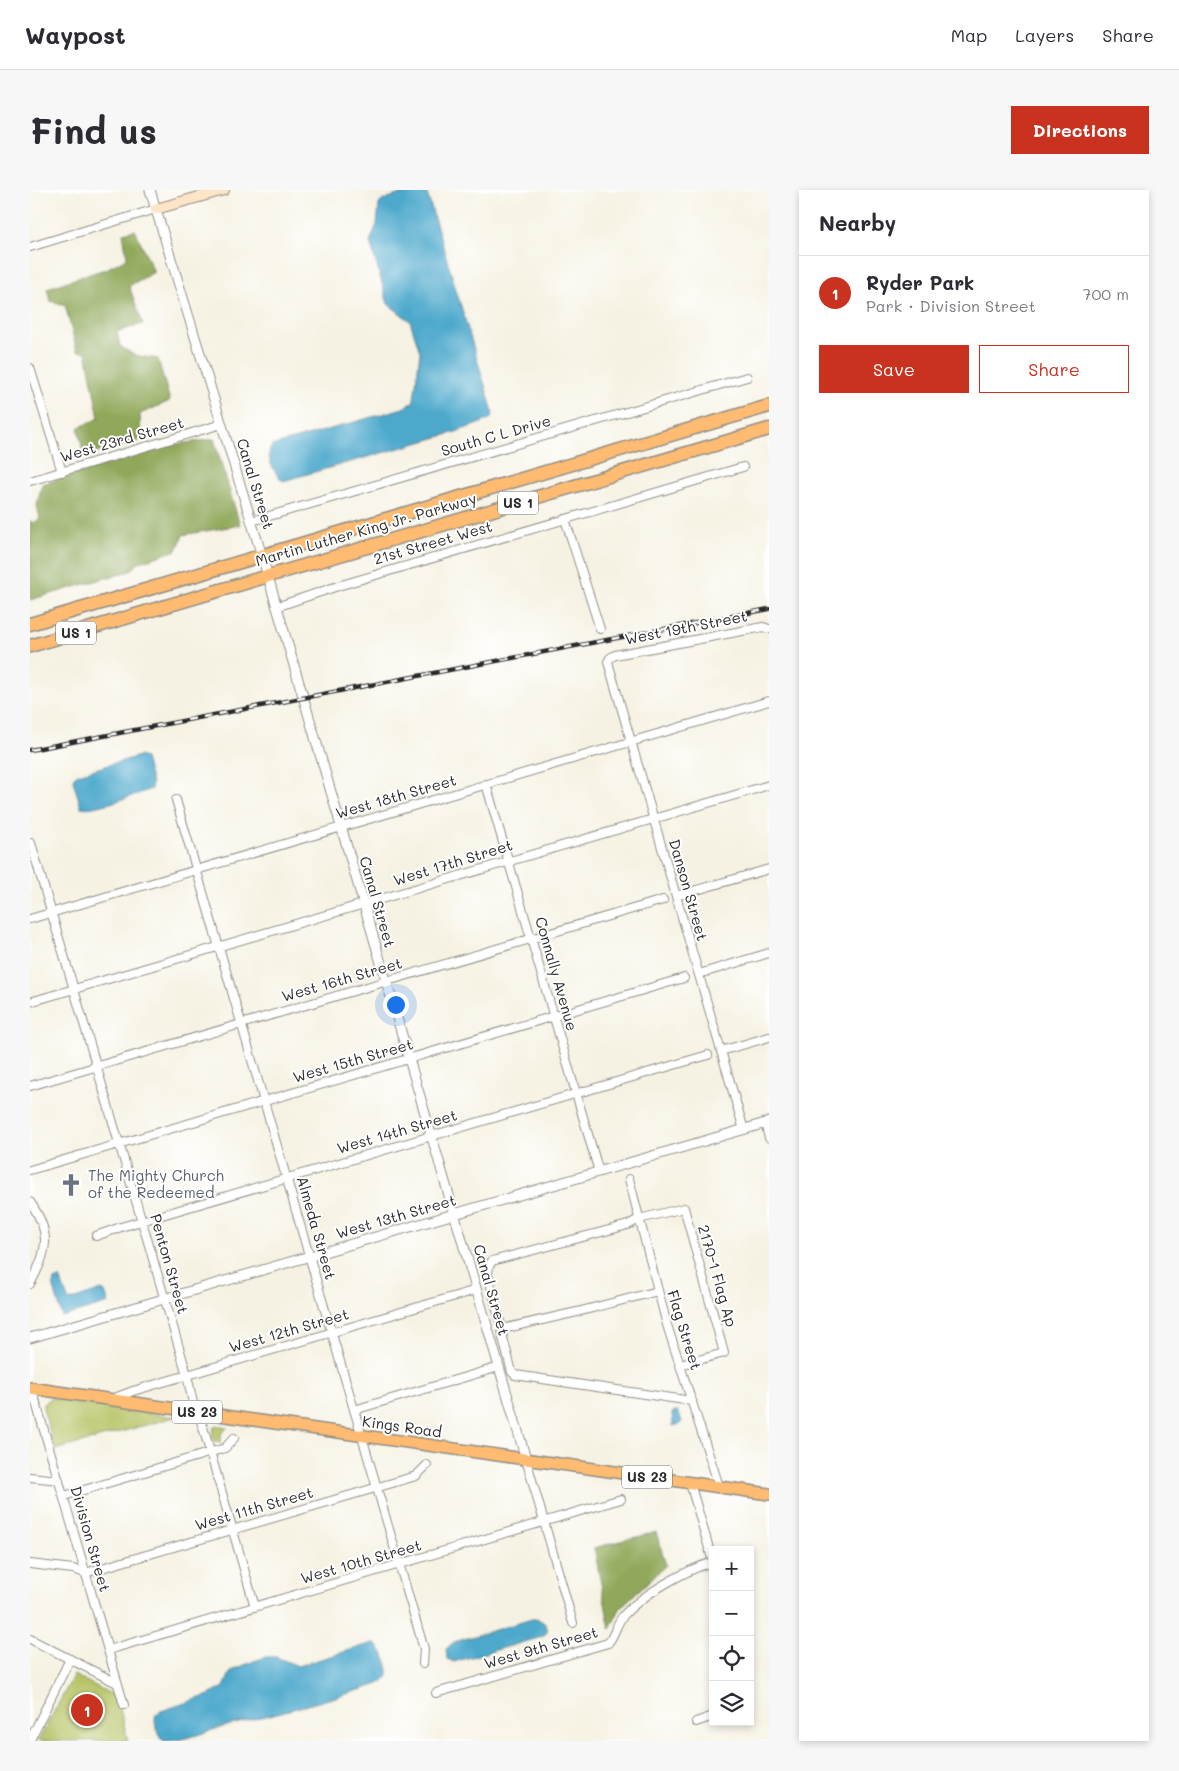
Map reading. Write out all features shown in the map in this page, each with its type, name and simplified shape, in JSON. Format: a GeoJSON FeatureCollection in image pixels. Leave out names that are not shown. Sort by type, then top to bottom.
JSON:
{"type":"FeatureCollection","features":[{"type":"Feature","properties":{"kind":"highway","name":"Martin Luther King Jr. Parkway"},"geometry":{"type":"LineString","coordinates":[[30,624],[769,406]]}},
{"type":"Feature","properties":{"kind":"highway","name":"Martin Luther King Jr. Parkway"},"geometry":{"type":"LineString","coordinates":[[30,646],[769,429]]}},
{"type":"Feature","properties":{"kind":"main road"},"geometry":{"type":"LineString","coordinates":[[156,209],[224,190]]}},
{"type":"Feature","properties":{"kind":"main road","name":"Kings Road"},"geometry":{"type":"LineString","coordinates":[[31,1386],[109,1400],[769,1494]]}},
{"type":"Feature","properties":{"kind":"street","name":"Canal Street"},"geometry":{"type":"LineString","coordinates":[[150,190],[252,521],[574,1622]]}},
{"type":"Feature","properties":{"kind":"street"},"geometry":{"type":"LineString","coordinates":[[30,247],[156,209]]}},
{"type":"Feature","properties":{"kind":"street"},"geometry":{"type":"LineString","coordinates":[[30,368],[62,472]]}},
{"type":"Feature","properties":{"kind":"street","name":"South C L Drive"},"geometry":{"type":"LineString","coordinates":[[252,521],[747,378]]}},
{"type":"Feature","properties":{"kind":"street","name":"West 23rd Street"},"geometry":{"type":"LineString","coordinates":[[30,481],[222,424]]}},
{"type":"Feature","properties":{"kind":"street","name":"21st Street West"},"geometry":{"type":"LineString","coordinates":[[276,607],[338,586],[743,467]]}},
{"type":"Feature","properties":{"kind":"street"},"geometry":{"type":"LineString","coordinates":[[565,519],[600,629]]}},
{"type":"Feature","properties":{"kind":"street","name":"West 19th Street"},"geometry":{"type":"LineString","coordinates":[[610,658],[615,655],[762,627],[769,629]]}},
{"type":"Feature","properties":{"kind":"street","name":"Danson Street"},"geometry":{"type":"LineString","coordinates":[[610,658],[609,666],[744,1130]]}},
{"type":"Feature","properties":{"kind":"street","name":"West 18th Street"},"geometry":{"type":"LineString","coordinates":[[30,919],[769,702]]}},
{"type":"Feature","properties":{"kind":"street","name":"Connally Avenue"},"geometry":{"type":"LineString","coordinates":[[486,784],[599,1172]]}},
{"type":"Feature","properties":{"kind":"street","name":"West 17th Street"},"geometry":{"type":"LineString","coordinates":[[30,1002],[769,785]]}},
{"type":"Feature","properties":{"kind":"street","name":"Almeda Street"},"geometry":{"type":"LineString","coordinates":[[176,800],[400,1565],[424,1649],[423,1664]]}},
{"type":"Feature","properties":{"kind":"street","name":"Penton Street"},"geometry":{"type":"LineString","coordinates":[[32,843],[165,1298],[193,1403],[210,1453],[255,1607]]}},
{"type":"Feature","properties":{"kind":"street"},"geometry":{"type":"LineString","coordinates":[[676,896],[769,869]]}},
{"type":"Feature","properties":{"kind":"street","name":"West 16th Street"},"geometry":{"type":"LineString","coordinates":[[30,1086],[662,900]]}},
{"type":"Feature","properties":{"kind":"street"},"geometry":{"type":"LineString","coordinates":[[699,974],[769,953]]}},
{"type":"Feature","properties":{"kind":"street","name":"West 15th Street"},"geometry":{"type":"LineString","coordinates":[[30,1170],[684,978]]}},
{"type":"Feature","properties":{"kind":"street"},"geometry":{"type":"LineString","coordinates":[[721,1051],[769,1037]]}},
{"type":"Feature","properties":{"kind":"street","name":"West 14th Street"},"geometry":{"type":"LineString","coordinates":[[96,1236],[708,1055]]}},
{"type":"Feature","properties":{"kind":"street"},"geometry":{"type":"LineString","coordinates":[[767,1123],[769,1138]]}},
{"type":"Feature","properties":{"kind":"street","name":"West 13th Street"},"geometry":{"type":"LineString","coordinates":[[30,1338],[767,1123]]}},
{"type":"Feature","properties":{"kind":"street","name":"Flag Street"},"geometry":{"type":"LineString","coordinates":[[629,1179],[658,1291],[719,1486]]}},
{"type":"Feature","properties":{"kind":"street"},"geometry":{"type":"LineString","coordinates":[[30,1202],[43,1226],[46,1241],[44,1255],[30,1284]]}},
{"type":"Feature","properties":{"kind":"street","name":"2170-1 Flag Ap"},"geometry":{"type":"LineString","coordinates":[[639,1219],[684,1208],[724,1353],[680,1365]]}},
{"type":"Feature","properties":{"kind":"street"},"geometry":{"type":"LineString","coordinates":[[639,1219],[633,1223],[492,1261],[488,1266],[488,1274],[502,1329],[502,1338],[512,1372],[516,1375],[692,1401]]}},
{"type":"Feature","properties":{"kind":"street","name":"West 12th Street"},"geometry":{"type":"LineString","coordinates":[[109,1400],[187,1375],[476,1290]]}},
{"type":"Feature","properties":{"kind":"street"},"geometry":{"type":"LineString","coordinates":[[502,1329],[658,1291]]}},
{"type":"Feature","properties":{"kind":"street"},"geometry":{"type":"LineString","coordinates":[[354,1410],[499,1367]]}},
{"type":"Feature","properties":{"kind":"street","name":"Division Street"},"geometry":{"type":"LineString","coordinates":[[31,1386],[124,1706]]}},
{"type":"Feature","properties":{"kind":"street"},"geometry":{"type":"LineString","coordinates":[[64,1496],[225,1448],[234,1438]]}},
{"type":"Feature","properties":{"kind":"street","name":"West 11th Street"},"geometry":{"type":"LineString","coordinates":[[85,1573],[416,1476],[427,1465]]}},
{"type":"Feature","properties":{"kind":"street"},"geometry":{"type":"LineString","coordinates":[[30,1477],[59,1480]]}},
{"type":"Feature","properties":{"kind":"street"},"geometry":{"type":"LineString","coordinates":[[690,1483],[709,1550]]}},
{"type":"Feature","properties":{"kind":"street","name":"West 10th Street"},"geometry":{"type":"LineString","coordinates":[[108,1650],[621,1499]]}},
{"type":"Feature","properties":{"kind":"street","name":"West 9th Street"},"geometry":{"type":"LineString","coordinates":[[436,1692],[608,1643],[612,1639],[622,1618],[630,1609],[678,1576],[709,1562]]}},
{"type":"Feature","properties":{"kind":"street"},"geometry":{"type":"LineString","coordinates":[[30,1564],[73,1569],[85,1573]]}},
{"type":"Feature","properties":{"kind":"street"},"geometry":{"type":"LineString","coordinates":[[30,1639],[117,1683]]}},
{"type":"Feature","properties":{"kind":"street"},"geometry":{"type":"LineString","coordinates":[[30,1740],[70,1659]]}},
{"type":"Feature","properties":{"kind":"street"},"geometry":{"type":"LineString","coordinates":[[696,1722],[709,1717]]}},
{"type":"Feature","properties":{"kind":"green space"},"geometry":{"type":"Polygon","coordinates":[[[135,230],[154,272],[129,286],[143,324],[117,332],[120,346],[134,355],[158,359],[170,401],[140,414],[141,440],[84,456],[78,428],[99,418],[86,352],[77,351],[65,305],[50,301],[47,288],[108,268],[127,258],[123,233],[135,230]]]}},
{"type":"Feature","properties":{"kind":"green space"},"geometry":{"type":"Polygon","coordinates":[[[214,439],[240,525],[183,535],[177,550],[140,562],[130,571],[30,600],[30,520],[33,523],[40,519],[37,505],[42,484],[177,444],[214,439]]]}},
{"type":"Feature","properties":{"kind":"green space"},"geometry":{"type":"Polygon","coordinates":[[[52,1398],[175,1417],[55,1450],[43,1408],[44,1403],[52,1398]]]}},
{"type":"Feature","properties":{"kind":"green space"},"geometry":{"type":"Polygon","coordinates":[[[214,1427],[227,1428],[221,1434],[221,1443],[215,1442],[212,1436],[214,1427]]]}},
{"type":"Feature","properties":{"kind":"green space"},"geometry":{"type":"Polygon","coordinates":[[[656,1532],[666,1565],[621,1607],[610,1629],[594,1548],[656,1532]]]}},
{"type":"Feature","properties":{"kind":"green space"},"geometry":{"type":"Polygon","coordinates":[[[74,1675],[117,1697],[128,1741],[38,1741],[74,1675]]]}},
{"type":"Feature","properties":{"kind":"water"},"geometry":{"type":"Polygon","coordinates":[[[411,190],[426,190],[493,412],[492,417],[456,432],[283,481],[276,474],[271,464],[269,454],[272,446],[403,408],[413,402],[420,352],[410,321],[388,304],[370,242],[377,224],[379,204],[383,200],[411,190]]]}},
{"type":"Feature","properties":{"kind":"water"},"geometry":{"type":"Polygon","coordinates":[[[139,756],[145,758],[152,784],[151,789],[96,807],[81,807],[73,781],[74,777],[78,774],[139,756]]]}},
{"type":"Feature","properties":{"kind":"water"},"geometry":{"type":"Polygon","coordinates":[[[60,1278],[69,1301],[102,1290],[105,1292],[109,1303],[62,1317],[53,1284],[54,1280],[60,1278]]]}},
{"type":"Feature","properties":{"kind":"water"},"geometry":{"type":"Polygon","coordinates":[[[678,1411],[682,1421],[680,1424],[673,1426],[672,1413],[678,1411]]]}},
{"type":"Feature","properties":{"kind":"water"},"geometry":{"type":"Polygon","coordinates":[[[532,1619],[540,1620],[546,1625],[547,1631],[542,1637],[454,1662],[447,1659],[446,1649],[454,1642],[532,1619]]]}},
{"type":"Feature","properties":{"kind":"water"},"geometry":{"type":"Polygon","coordinates":[[[375,1644],[381,1649],[388,1666],[385,1680],[379,1684],[172,1741],[164,1741],[158,1732],[155,1724],[156,1714],[209,1695],[224,1687],[230,1673],[254,1661],[266,1657],[276,1657],[298,1666],[375,1644]]]}},
{"type":"Feature","properties":{"kind":"railway"},"geometry":{"type":"LineString","coordinates":[[30,750],[769,609]]}},
{"type":"Feature","properties":{"kind":"place","name":"The Mighty Church of the Redeemed"},"geometry":{"type":"Point","coordinates":[71,1185]}},
{"type":"Feature","properties":{"kind":"place","name":"Ryder Park"},"geometry":{"type":"Point","coordinates":[87,1710]}}]}
